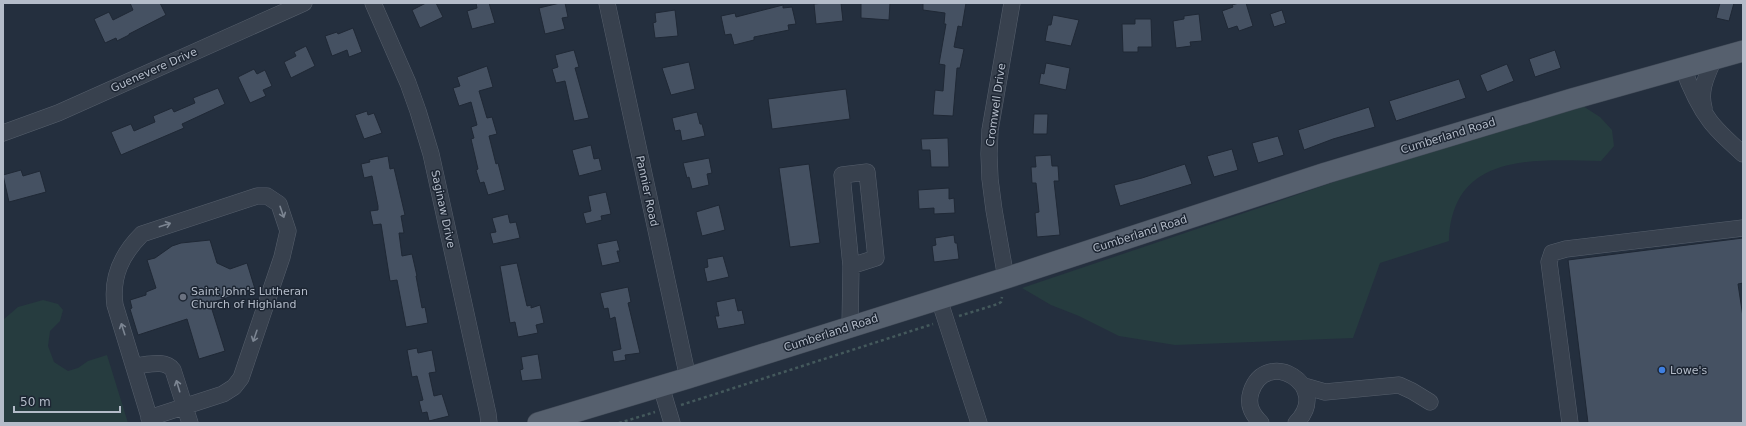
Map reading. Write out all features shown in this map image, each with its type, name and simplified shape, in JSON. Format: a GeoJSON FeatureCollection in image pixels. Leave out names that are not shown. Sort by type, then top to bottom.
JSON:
{"type":"FeatureCollection","features":[{"type":"Feature","properties":{"kind":"main road","name":"Cumberland Road"},"geometry":{"type":"LineString","coordinates":[[538,423],[688,378],[939,299],[1326,173],[1572,99],[1743,51]]}},
{"type":"Feature","properties":{"kind":"street","name":"Guenevere Drive"},"geometry":{"type":"LineString","coordinates":[[3,133],[52,116],[304,3]]}},
{"type":"Feature","properties":{"kind":"street","name":"Saginaw Drive"},"geometry":{"type":"LineString","coordinates":[[373,3],[413,97],[431,154],[489,423]]}},
{"type":"Feature","properties":{"kind":"street","name":"Pannier Road"},"geometry":{"type":"LineString","coordinates":[[607,3],[688,378]]}},
{"type":"Feature","properties":{"kind":"street","name":"Cromwell Drive"},"geometry":{"type":"LineString","coordinates":[[1001,279],[990,179],[989,154],[990,130],[1012,3]]}},
{"type":"Feature","properties":{"kind":"street"},"geometry":{"type":"LineString","coordinates":[[1705,114],[1702,98],[1704,86],[1714,59]]}},
{"type":"Feature","properties":{"kind":"street"},"geometry":{"type":"LineString","coordinates":[[1683,68],[1695,97],[1705,114],[1743,154]]}},
{"type":"Feature","properties":{"kind":"street"},"geometry":{"type":"LineString","coordinates":[[850,327],[851,266],[842,175],[867,172],[876,258],[851,266]]}},
{"type":"Feature","properties":{"kind":"street"},"geometry":{"type":"LineString","coordinates":[[257,196],[267,196],[275,200],[279,204],[288,231],[282,257],[241,378],[234,387],[223,394],[185,406],[150,420],[135,366],[115,305],[113,292],[119,264],[134,241],[142,234],[151,230],[257,196]]}},
{"type":"Feature","properties":{"kind":"street"},"geometry":{"type":"LineString","coordinates":[[1570,423],[1549,262],[1552,253],[1566,249],[1743,228]]}},
{"type":"Feature","properties":{"kind":"street"},"geometry":{"type":"LineString","coordinates":[[939,299],[979,423]]}},
{"type":"Feature","properties":{"kind":"street"},"geometry":{"type":"LineString","coordinates":[[135,366],[162,363],[174,370],[190,423]]}},
{"type":"Feature","properties":{"kind":"street"},"geometry":{"type":"LineString","coordinates":[[1260,423],[1253,414],[1250,407],[1249,398],[1257,380],[1265,374],[1275,372],[1286,372],[1296,377],[1304,386],[1307,397],[1307,406],[1304,415],[1296,423]]}},
{"type":"Feature","properties":{"kind":"street"},"geometry":{"type":"LineString","coordinates":[[1304,386],[1325,392],[1399,385],[1412,390],[1430,402]]}},
{"type":"Feature","properties":{"kind":"street"},"geometry":{"type":"LineString","coordinates":[[661,386],[670,416]]}},
{"type":"Feature","properties":{"kind":"path"},"geometry":{"type":"LineString","coordinates":[[619,423],[670,416],[1001,302],[1001,279]]}},
{"type":"Feature","properties":{"kind":"green space"},"geometry":{"type":"Polygon","coordinates":[[[1572,99],[1600,117],[1612,130],[1614,146],[1601,161],[1550,160],[1525,162],[1502,167],[1481,176],[1465,190],[1454,212],[1449,241],[1380,263],[1353,338],[1175,345],[1119,336],[1079,316],[1051,305],[1022,288],[1259,208],[1572,99]]]}},
{"type":"Feature","properties":{"kind":"green space"},"geometry":{"type":"Polygon","coordinates":[[[43,300],[58,304],[63,310],[60,321],[50,331],[48,346],[54,362],[68,371],[78,368],[88,361],[107,355],[128,423],[3,423],[3,320],[18,307],[43,300]]]}},
{"type":"Feature","properties":{"kind":"building"},"geometry":{"type":"Polygon","coordinates":[[[130,3],[160,3],[166,15],[117,41],[116,38],[105,43],[94,19],[109,12],[113,20],[133,10],[130,3]]]}},
{"type":"Feature","properties":{"kind":"building"},"geometry":{"type":"Polygon","coordinates":[[[426,3],[436,3],[443,17],[420,28],[412,10],[426,3]]]}},
{"type":"Feature","properties":{"kind":"building"},"geometry":{"type":"Polygon","coordinates":[[[476,3],[489,3],[495,23],[472,29],[467,11],[477,8],[476,3]]]}},
{"type":"Feature","properties":{"kind":"building"},"geometry":{"type":"Polygon","coordinates":[[[565,3],[568,17],[562,18],[565,29],[545,34],[539,8],[565,3]]]}},
{"type":"Feature","properties":{"kind":"building"},"geometry":{"type":"Polygon","coordinates":[[[841,3],[843,21],[816,24],[814,4],[841,3]]]}},
{"type":"Feature","properties":{"kind":"building"},"geometry":{"type":"Polygon","coordinates":[[[861,3],[890,3],[889,20],[861,18],[861,3]]]}},
{"type":"Feature","properties":{"kind":"building"},"geometry":{"type":"Polygon","coordinates":[[[923,3],[966,3],[962,27],[958,26],[954,47],[964,49],[960,68],[957,68],[953,116],[933,115],[935,90],[943,91],[945,65],[939,64],[946,24],[944,24],[945,13],[923,10],[923,3]]]}},
{"type":"Feature","properties":{"kind":"building"},"geometry":{"type":"Polygon","coordinates":[[[1239,3],[1246,3],[1253,26],[1239,31],[1237,26],[1228,29],[1222,11],[1239,3]]]}},
{"type":"Feature","properties":{"kind":"building"},"geometry":{"type":"Polygon","coordinates":[[[1720,3],[1734,3],[1729,21],[1716,18],[1720,3]]]}},
{"type":"Feature","properties":{"kind":"building"},"geometry":{"type":"Polygon","coordinates":[[[783,5],[783,8],[792,7],[796,24],[788,25],[789,30],[754,37],[754,40],[734,45],[731,34],[725,35],[721,16],[735,13],[736,17],[783,5]]]}},
{"type":"Feature","properties":{"kind":"building"},"geometry":{"type":"Polygon","coordinates":[[[675,10],[678,36],[655,38],[653,23],[656,22],[655,13],[675,10]]]}},
{"type":"Feature","properties":{"kind":"building"},"geometry":{"type":"Polygon","coordinates":[[[1282,10],[1286,23],[1274,27],[1270,14],[1282,10]]]}},
{"type":"Feature","properties":{"kind":"building"},"geometry":{"type":"Polygon","coordinates":[[[1199,14],[1202,41],[1190,42],[1191,46],[1176,48],[1173,21],[1184,19],[1184,16],[1199,14]]]}},
{"type":"Feature","properties":{"kind":"building"},"geometry":{"type":"Polygon","coordinates":[[[1053,15],[1079,20],[1071,46],[1045,41],[1048,25],[1051,25],[1053,15]]]}},
{"type":"Feature","properties":{"kind":"building"},"geometry":{"type":"Polygon","coordinates":[[[1135,19],[1151,19],[1152,47],[1138,47],[1138,52],[1123,52],[1122,24],[1135,24],[1135,19]]]}},
{"type":"Feature","properties":{"kind":"building"},"geometry":{"type":"Polygon","coordinates":[[[353,28],[362,52],[349,57],[347,50],[332,56],[325,36],[337,32],[338,34],[353,28]]]}},
{"type":"Feature","properties":{"kind":"building"},"geometry":{"type":"Polygon","coordinates":[[[306,46],[315,66],[291,78],[284,62],[296,56],[294,52],[306,46]]]}},
{"type":"Feature","properties":{"kind":"building"},"geometry":{"type":"Polygon","coordinates":[[[574,50],[579,67],[575,68],[589,118],[574,121],[565,81],[556,83],[552,69],[558,67],[555,55],[574,50]]]}},
{"type":"Feature","properties":{"kind":"building"},"geometry":{"type":"Polygon","coordinates":[[[1555,50],[1561,68],[1535,77],[1529,59],[1555,50]]]}},
{"type":"Feature","properties":{"kind":"building"},"geometry":{"type":"Polygon","coordinates":[[[689,62],[695,89],[671,95],[662,68],[689,62]]]}},
{"type":"Feature","properties":{"kind":"building"},"geometry":{"type":"Polygon","coordinates":[[[1046,63],[1070,68],[1066,90],[1039,84],[1041,73],[1044,74],[1046,63]]]}},
{"type":"Feature","properties":{"kind":"building"},"geometry":{"type":"Polygon","coordinates":[[[1507,64],[1514,81],[1487,92],[1480,75],[1507,64]]]}},
{"type":"Feature","properties":{"kind":"building"},"geometry":{"type":"Polygon","coordinates":[[[487,66],[493,87],[479,91],[487,118],[492,117],[497,134],[489,136],[496,164],[498,163],[505,190],[488,195],[484,182],[480,183],[476,170],[478,169],[471,139],[474,138],[471,127],[477,125],[471,102],[459,106],[453,88],[460,86],[457,77],[487,66]]]}},
{"type":"Feature","properties":{"kind":"building"},"geometry":{"type":"Polygon","coordinates":[[[254,69],[257,74],[265,70],[272,86],[263,90],[266,96],[250,103],[238,77],[254,69]]]}},
{"type":"Feature","properties":{"kind":"building"},"geometry":{"type":"Polygon","coordinates":[[[1459,79],[1466,98],[1396,121],[1389,101],[1459,79]]]}},
{"type":"Feature","properties":{"kind":"building"},"geometry":{"type":"Polygon","coordinates":[[[218,88],[225,104],[182,124],[184,128],[121,155],[111,132],[131,124],[134,131],[155,122],[153,116],[172,108],[174,112],[195,103],[193,98],[218,88]]]}},
{"type":"Feature","properties":{"kind":"building"},"geometry":{"type":"Polygon","coordinates":[[[846,89],[850,119],[772,129],[768,99],[846,89]]]}},
{"type":"Feature","properties":{"kind":"building"},"geometry":{"type":"Polygon","coordinates":[[[1369,107],[1375,127],[1333,139],[1304,150],[1298,130],[1369,107]]]}},
{"type":"Feature","properties":{"kind":"building"},"geometry":{"type":"Polygon","coordinates":[[[367,111],[368,115],[374,113],[382,133],[364,139],[355,115],[367,111]]]}},
{"type":"Feature","properties":{"kind":"building"},"geometry":{"type":"Polygon","coordinates":[[[697,112],[705,136],[682,141],[680,130],[675,131],[672,118],[697,112]]]}},
{"type":"Feature","properties":{"kind":"building"},"geometry":{"type":"Polygon","coordinates":[[[1034,114],[1048,114],[1047,134],[1033,134],[1034,114]]]}},
{"type":"Feature","properties":{"kind":"building"},"geometry":{"type":"Polygon","coordinates":[[[1278,136],[1284,155],[1258,163],[1252,143],[1278,136]]]}},
{"type":"Feature","properties":{"kind":"building"},"geometry":{"type":"Polygon","coordinates":[[[948,138],[949,167],[931,167],[930,150],[922,150],[921,139],[948,138]]]}},
{"type":"Feature","properties":{"kind":"building"},"geometry":{"type":"Polygon","coordinates":[[[591,145],[594,159],[599,158],[602,170],[579,176],[572,150],[591,145]]]}},
{"type":"Feature","properties":{"kind":"building"},"geometry":{"type":"Polygon","coordinates":[[[1232,149],[1238,170],[1214,177],[1207,156],[1232,149]]]}},
{"type":"Feature","properties":{"kind":"building"},"geometry":{"type":"Polygon","coordinates":[[[1051,155],[1052,166],[1058,166],[1059,181],[1054,181],[1060,235],[1037,237],[1035,213],[1039,212],[1036,183],[1032,183],[1031,167],[1036,167],[1035,156],[1051,155]]]}},
{"type":"Feature","properties":{"kind":"building"},"geometry":{"type":"Polygon","coordinates":[[[388,156],[390,169],[394,168],[405,215],[401,216],[404,233],[399,233],[402,256],[412,254],[422,308],[425,307],[428,323],[406,327],[397,280],[390,281],[381,224],[373,225],[370,211],[378,210],[378,206],[372,176],[364,178],[361,164],[370,162],[369,160],[388,156]]]}},
{"type":"Feature","properties":{"kind":"building"},"geometry":{"type":"Polygon","coordinates":[[[709,158],[712,173],[707,174],[709,185],[692,189],[683,163],[709,158]]]}},
{"type":"Feature","properties":{"kind":"building"},"geometry":{"type":"Polygon","coordinates":[[[809,164],[820,243],[790,247],[779,168],[809,164]]]}},
{"type":"Feature","properties":{"kind":"building"},"geometry":{"type":"Polygon","coordinates":[[[1185,164],[1192,184],[1120,206],[1114,185],[1142,178],[1185,164]]]}},
{"type":"Feature","properties":{"kind":"building"},"geometry":{"type":"Polygon","coordinates":[[[21,170],[23,176],[40,171],[46,192],[9,202],[3,175],[21,170]]]}},
{"type":"Feature","properties":{"kind":"building"},"geometry":{"type":"Polygon","coordinates":[[[949,188],[949,199],[954,198],[955,213],[934,214],[934,208],[919,209],[918,190],[949,188]]]}},
{"type":"Feature","properties":{"kind":"building"},"geometry":{"type":"Polygon","coordinates":[[[606,192],[611,214],[601,216],[602,220],[586,224],[583,213],[591,211],[588,196],[606,192]]]}},
{"type":"Feature","properties":{"kind":"building"},"geometry":{"type":"Polygon","coordinates":[[[719,205],[725,230],[702,236],[696,212],[719,205]]]}},
{"type":"Feature","properties":{"kind":"building"},"geometry":{"type":"Polygon","coordinates":[[[508,214],[510,223],[516,222],[520,238],[493,244],[490,233],[496,232],[492,218],[508,214]]]}},
{"type":"Feature","properties":{"kind":"building"},"geometry":{"type":"Polygon","coordinates":[[[954,235],[955,243],[957,243],[959,259],[934,262],[932,246],[936,245],[935,238],[954,235]]]}},
{"type":"Feature","properties":{"kind":"building","name":"Lowe's"},"geometry":{"type":"Polygon","coordinates":[[[1743,238],[1743,283],[1738,284],[1743,317],[1743,423],[1588,423],[1568,260],[1743,238]]]}},
{"type":"Feature","properties":{"kind":"building","name":"Saint John's Lutheran Church of Highland"},"geometry":{"type":"Polygon","coordinates":[[[210,240],[217,263],[230,269],[247,263],[255,289],[210,303],[225,351],[199,359],[187,319],[138,335],[130,309],[132,308],[130,300],[146,295],[146,292],[156,288],[147,260],[155,258],[172,246],[181,243],[210,240]]]}},
{"type":"Feature","properties":{"kind":"building"},"geometry":{"type":"Polygon","coordinates":[[[617,240],[620,251],[617,251],[620,262],[602,266],[597,244],[617,240]]]}},
{"type":"Feature","properties":{"kind":"building"},"geometry":{"type":"Polygon","coordinates":[[[723,256],[729,277],[707,282],[704,268],[708,267],[707,259],[723,256]]]}},
{"type":"Feature","properties":{"kind":"building"},"geometry":{"type":"Polygon","coordinates":[[[517,263],[527,306],[531,305],[531,308],[540,305],[544,323],[536,325],[538,333],[518,337],[515,322],[510,323],[500,266],[517,263]]]}},
{"type":"Feature","properties":{"kind":"building"},"geometry":{"type":"Polygon","coordinates":[[[628,287],[631,302],[628,303],[640,353],[625,355],[626,360],[614,362],[612,351],[621,349],[615,317],[610,319],[608,308],[604,309],[600,293],[628,287]]]}},
{"type":"Feature","properties":{"kind":"building"},"geometry":{"type":"Polygon","coordinates":[[[735,298],[738,311],[742,310],[745,324],[718,329],[715,316],[719,316],[716,302],[735,298]]]}},
{"type":"Feature","properties":{"kind":"building"},"geometry":{"type":"Polygon","coordinates":[[[417,348],[418,353],[432,350],[436,372],[429,373],[434,396],[442,394],[449,416],[429,421],[427,412],[422,413],[419,401],[423,400],[417,376],[412,377],[407,350],[417,348]]]}},
{"type":"Feature","properties":{"kind":"building"},"geometry":{"type":"Polygon","coordinates":[[[538,354],[542,379],[522,381],[520,370],[523,369],[521,357],[538,354]]]}},
{"type":"Feature","properties":{"kind":"place","name":"Saint John's Lutheran Church of Highland"},"geometry":{"type":"Point","coordinates":[183,297]}},
{"type":"Feature","properties":{"kind":"place","name":"Lowe's"},"geometry":{"type":"Point","coordinates":[1662,370]}}]}
